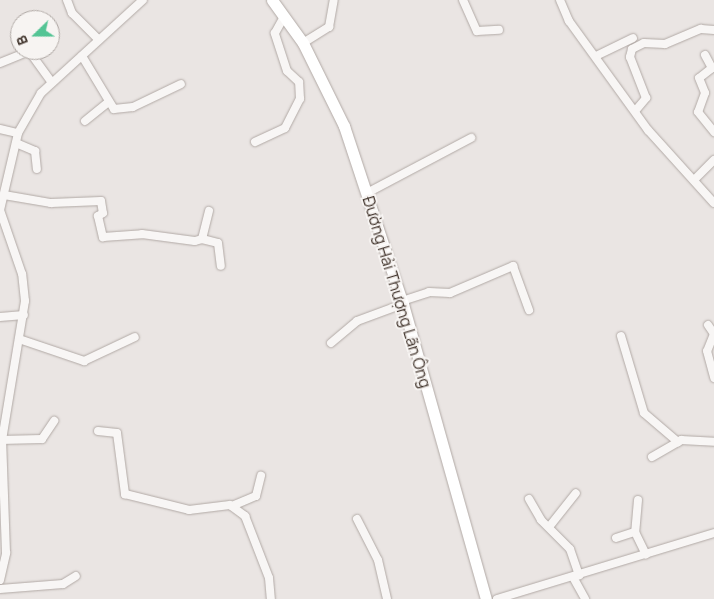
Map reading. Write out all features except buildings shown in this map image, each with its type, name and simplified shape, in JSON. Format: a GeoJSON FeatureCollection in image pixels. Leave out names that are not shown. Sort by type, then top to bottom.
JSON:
{"type":"FeatureCollection","features":[{"type":"Feature","properties":{"kind":"street"},"geometry":{"type":"LineString","coordinates":[[67,0],[72,13],[99,40]]}},
{"type":"Feature","properties":{"kind":"street"},"geometry":{"type":"LineString","coordinates":[[0,580],[6,553],[1,440],[24,315],[22,274],[1,219],[4,195],[18,133],[30,105],[142,0]]}},
{"type":"Feature","properties":{"kind":"street","name":"Đường Hải Thượng Lãn Ông"},"geometry":{"type":"LineString","coordinates":[[272,0],[303,43],[337,109],[367,193],[402,303],[486,599]]}},
{"type":"Feature","properties":{"kind":"street"},"geometry":{"type":"LineString","coordinates":[[303,43],[329,27],[334,0]]}},
{"type":"Feature","properties":{"kind":"street"},"geometry":{"type":"LineString","coordinates":[[463,0],[477,31],[499,30]]}},
{"type":"Feature","properties":{"kind":"street"},"geometry":{"type":"LineString","coordinates":[[560,0],[569,21],[636,110],[652,136],[695,179],[714,203]]}},
{"type":"Feature","properties":{"kind":"street"},"geometry":{"type":"LineString","coordinates":[[255,142],[285,128],[300,99],[299,82],[287,71],[275,33],[284,17]]}},
{"type":"Feature","properties":{"kind":"street"},"geometry":{"type":"LineString","coordinates":[[636,110],[646,98],[630,57],[632,49],[649,42],[668,44],[701,29],[714,30]]}},
{"type":"Feature","properties":{"kind":"street"},"geometry":{"type":"LineString","coordinates":[[596,56],[632,38]]}},
{"type":"Feature","properties":{"kind":"street"},"geometry":{"type":"LineString","coordinates":[[0,64],[29,51],[52,83]]}},
{"type":"Feature","properties":{"kind":"street"},"geometry":{"type":"LineString","coordinates":[[705,55],[712,68],[698,78],[705,94],[698,112],[714,132]]}},
{"type":"Feature","properties":{"kind":"street"},"geometry":{"type":"LineString","coordinates":[[82,56],[107,103],[124,110],[181,84]]}},
{"type":"Feature","properties":{"kind":"street"},"geometry":{"type":"LineString","coordinates":[[85,121],[107,103]]}},
{"type":"Feature","properties":{"kind":"street"},"geometry":{"type":"LineString","coordinates":[[0,129],[18,133]]}},
{"type":"Feature","properties":{"kind":"street"},"geometry":{"type":"LineString","coordinates":[[367,193],[471,138]]}},
{"type":"Feature","properties":{"kind":"street"},"geometry":{"type":"LineString","coordinates":[[16,143],[35,151],[37,169]]}},
{"type":"Feature","properties":{"kind":"street"},"geometry":{"type":"LineString","coordinates":[[695,179],[714,160]]}},
{"type":"Feature","properties":{"kind":"street"},"geometry":{"type":"LineString","coordinates":[[4,195],[51,203],[101,201],[103,213],[98,216],[103,237],[202,239],[218,243],[220,266]]}},
{"type":"Feature","properties":{"kind":"street"},"geometry":{"type":"LineString","coordinates":[[202,239],[209,211]]}},
{"type":"Feature","properties":{"kind":"street"},"geometry":{"type":"LineString","coordinates":[[331,343],[357,321],[430,292],[450,293],[513,266],[530,310]]}},
{"type":"Feature","properties":{"kind":"street"},"geometry":{"type":"LineString","coordinates":[[0,317],[24,315]]}},
{"type":"Feature","properties":{"kind":"street"},"geometry":{"type":"LineString","coordinates":[[708,326],[714,334],[707,351],[714,378]]}},
{"type":"Feature","properties":{"kind":"street"},"geometry":{"type":"LineString","coordinates":[[621,336],[644,413],[678,442]]}},
{"type":"Feature","properties":{"kind":"street"},"geometry":{"type":"LineString","coordinates":[[19,339],[84,361],[135,337]]}},
{"type":"Feature","properties":{"kind":"street"},"geometry":{"type":"LineString","coordinates":[[1,440],[42,439],[54,421]]}},
{"type":"Feature","properties":{"kind":"street"},"geometry":{"type":"LineString","coordinates":[[98,431],[115,431],[118,436],[121,489],[125,494],[189,510],[232,506],[256,496],[261,476]]}},
{"type":"Feature","properties":{"kind":"street"},"geometry":{"type":"LineString","coordinates":[[652,457],[678,442],[714,442]]}},
{"type":"Feature","properties":{"kind":"street"},"geometry":{"type":"LineString","coordinates":[[550,527],[576,493]]}},
{"type":"Feature","properties":{"kind":"street"},"geometry":{"type":"LineString","coordinates":[[529,499],[550,527],[570,549],[576,576],[585,599]]}},
{"type":"Feature","properties":{"kind":"street"},"geometry":{"type":"LineString","coordinates":[[638,500],[635,532],[646,555]]}},
{"type":"Feature","properties":{"kind":"street"},"geometry":{"type":"LineString","coordinates":[[232,506],[247,519],[269,578],[271,599]]}},
{"type":"Feature","properties":{"kind":"street"},"geometry":{"type":"LineString","coordinates":[[357,518],[378,560],[386,599]]}},
{"type":"Feature","properties":{"kind":"street"},"geometry":{"type":"LineString","coordinates":[[616,538],[635,532]]}},
{"type":"Feature","properties":{"kind":"street"},"geometry":{"type":"LineString","coordinates":[[497,599],[714,533]]}},
{"type":"Feature","properties":{"kind":"street"},"geometry":{"type":"LineString","coordinates":[[0,589],[64,584],[76,576]]}}]}
